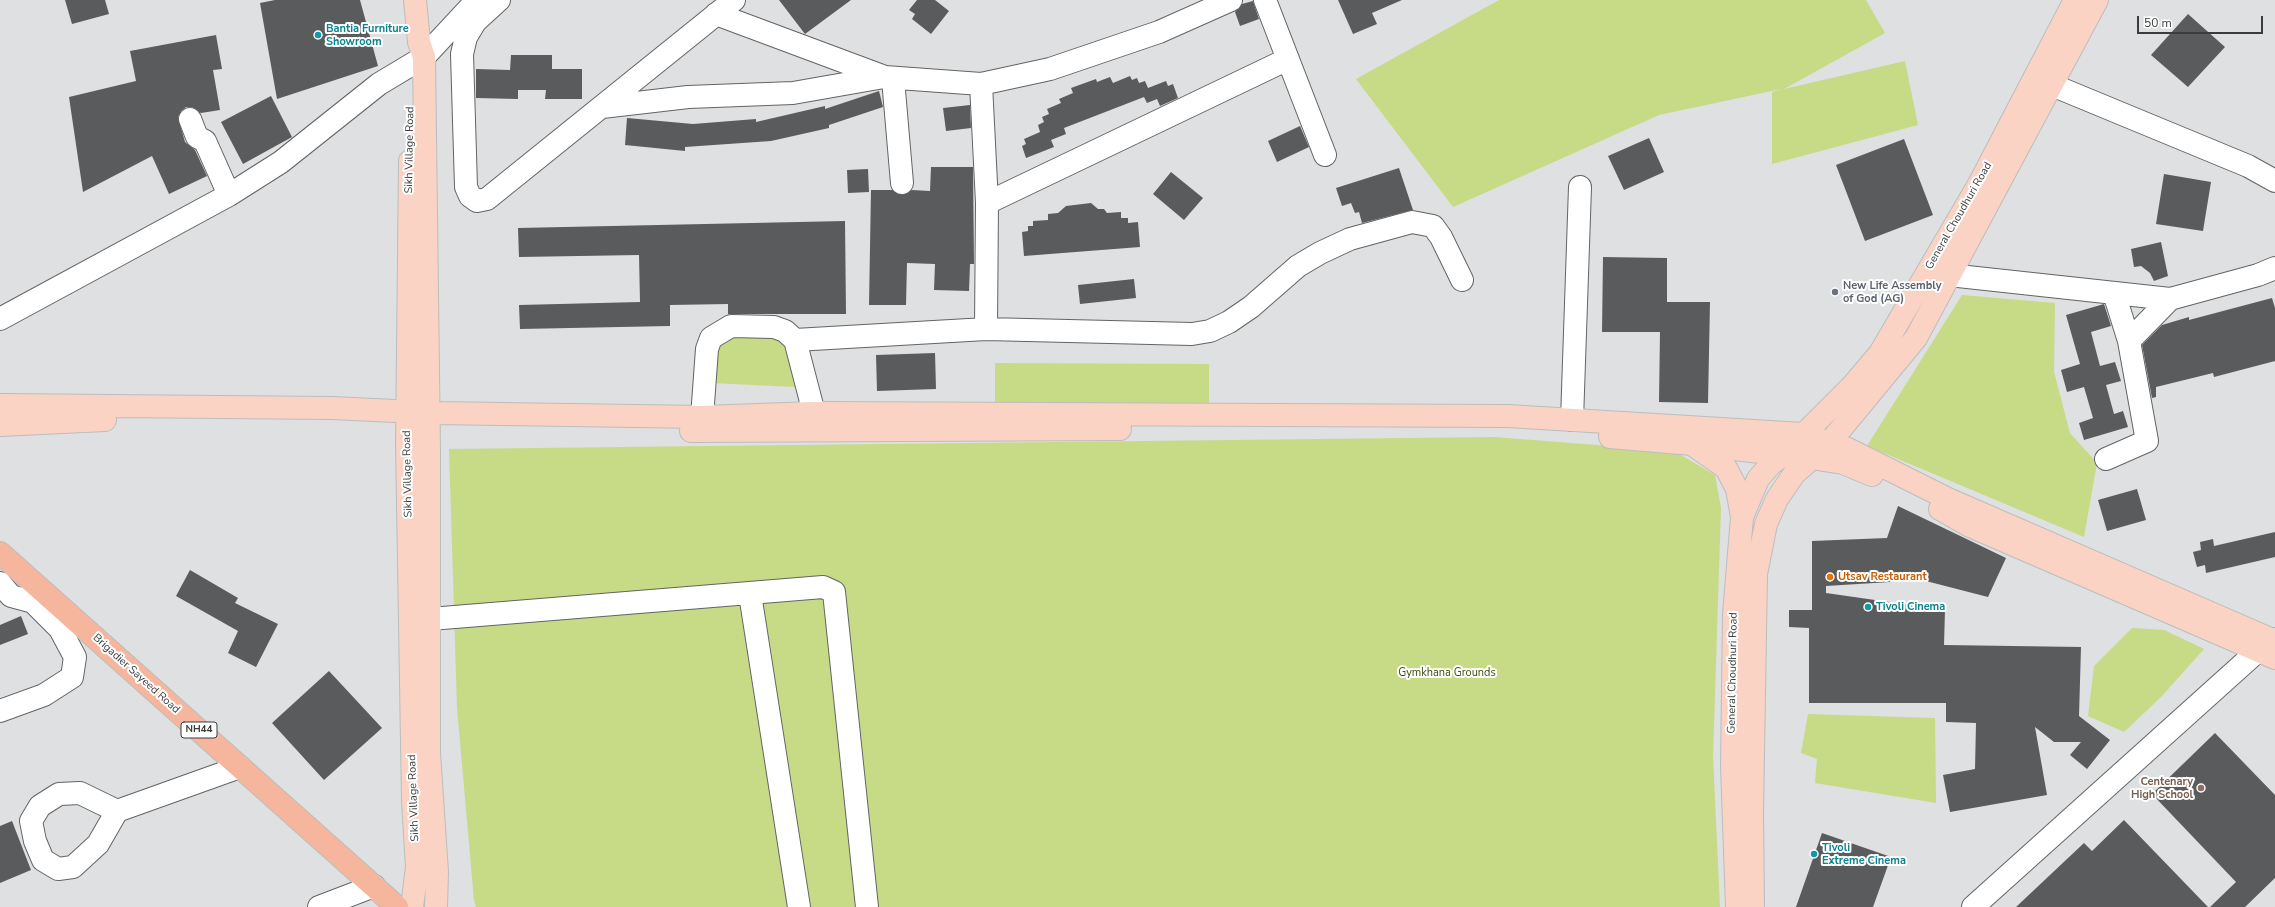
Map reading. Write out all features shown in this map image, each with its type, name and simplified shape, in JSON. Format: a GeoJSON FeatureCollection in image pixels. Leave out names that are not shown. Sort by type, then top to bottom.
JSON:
{"type":"FeatureCollection","features":[{"type":"Feature","properties":{"kind":"highway","name":"Brigadier Sayeed Road"},"geometry":{"type":"LineString","coordinates":[[0,553],[397,907]]}},
{"type":"Feature","properties":{"kind":"main road","name":"Sikh Village Road"},"geometry":{"type":"LineString","coordinates":[[412,907],[417,867],[413,801],[418,418],[417,54],[415,0]]}},
{"type":"Feature","properties":{"kind":"main road","name":"General Choudhuri Road"},"geometry":{"type":"LineString","coordinates":[[1737,907],[1732,766],[1734,614],[1742,517],[1758,480],[1771,464],[1784,454],[1853,385],[1880,353],[1979,184],[2075,0]]}},
{"type":"Feature","properties":{"kind":"main road","name":"General Choudhuri Road"},"geometry":{"type":"LineString","coordinates":[[1753,907],[1752,813],[1756,574],[1766,524],[1777,499],[1794,474],[1830,442],[1916,338],[2097,0]]}},
{"type":"Feature","properties":{"kind":"main road"},"geometry":{"type":"LineString","coordinates":[[0,405],[332,408],[418,418]]}},
{"type":"Feature","properties":{"kind":"main road"},"geometry":{"type":"LineString","coordinates":[[701,424],[814,413],[1508,416],[1572,420],[1739,440],[1784,454],[1842,463],[1878,477],[1970,526],[2270,644]]}},
{"type":"Feature","properties":{"kind":"main road"},"geometry":{"type":"LineString","coordinates":[[418,418],[430,619],[429,753],[437,872],[436,907]]}},
{"type":"Feature","properties":{"kind":"main road"},"geometry":{"type":"LineString","coordinates":[[0,425],[93,420],[418,418],[701,424],[1494,428],[1692,444],[1803,434],[1830,442],[1861,455],[1948,499],[2270,644]]}},
{"type":"Feature","properties":{"kind":"main road"},"geometry":{"type":"LineString","coordinates":[[1848,420],[1852,436],[1861,455]]}},
{"type":"Feature","properties":{"kind":"main road"},"geometry":{"type":"LineString","coordinates":[[1692,444],[1726,468],[1737,489],[1742,517]]}},
{"type":"Feature","properties":{"kind":"street"},"geometry":{"type":"LineString","coordinates":[[0,320],[229,194],[281,162],[417,54],[477,0]]}},
{"type":"Feature","properties":{"kind":"street"},"geometry":{"type":"LineString","coordinates":[[499,0],[475,22],[466,37],[462,54],[466,187],[470,196],[477,201],[487,199],[734,0]]}},
{"type":"Feature","properties":{"kind":"street"},"geometry":{"type":"LineString","coordinates":[[602,107],[688,97],[793,93],[889,78],[981,84],[1050,69],[1159,32],[1231,0]]}},
{"type":"Feature","properties":{"kind":"street"},"geometry":{"type":"LineString","coordinates":[[1265,0],[1325,155]]}},
{"type":"Feature","properties":{"kind":"street"},"geometry":{"type":"LineString","coordinates":[[716,14],[889,78]]}},
{"type":"Feature","properties":{"kind":"street"},"geometry":{"type":"LineString","coordinates":[[987,203],[1288,59]]}},
{"type":"Feature","properties":{"kind":"street"},"geometry":{"type":"LineString","coordinates":[[889,78],[902,182]]}},
{"type":"Feature","properties":{"kind":"street"},"geometry":{"type":"LineString","coordinates":[[981,84],[987,203],[986,329]]}},
{"type":"Feature","properties":{"kind":"street"},"geometry":{"type":"LineString","coordinates":[[2052,85],[2248,166],[2275,181]]}},
{"type":"Feature","properties":{"kind":"street"},"geometry":{"type":"LineString","coordinates":[[190,119],[197,137],[205,141],[229,194]]}},
{"type":"Feature","properties":{"kind":"street"},"geometry":{"type":"LineString","coordinates":[[1572,420],[1580,187]]}},
{"type":"Feature","properties":{"kind":"street"},"geometry":{"type":"LineString","coordinates":[[795,340],[986,329],[1192,334],[1210,331],[1251,307],[1298,266],[1320,253],[1350,239],[1412,222],[1433,226],[1441,237],[1462,280]]}},
{"type":"Feature","properties":{"kind":"street"},"geometry":{"type":"LineString","coordinates":[[1949,276],[2170,299],[2258,276],[2275,268]]}},
{"type":"Feature","properties":{"kind":"street"},"geometry":{"type":"LineString","coordinates":[[2106,459],[2147,441],[2129,341],[2114,293]]}},
{"type":"Feature","properties":{"kind":"street"},"geometry":{"type":"LineString","coordinates":[[2129,341],[2170,299]]}},
{"type":"Feature","properties":{"kind":"street"},"geometry":{"type":"LineString","coordinates":[[701,424],[707,348],[711,338],[731,326],[774,327],[785,331],[795,340],[814,413]]}},
{"type":"Feature","properties":{"kind":"street"},"geometry":{"type":"LineString","coordinates":[[430,619],[823,587],[834,592],[867,907]]}},
{"type":"Feature","properties":{"kind":"street"},"geometry":{"type":"LineString","coordinates":[[0,711],[44,695],[72,677],[75,657],[60,629],[33,602],[4,593]]}},
{"type":"Feature","properties":{"kind":"street"},"geometry":{"type":"LineString","coordinates":[[750,594],[799,907]]}},
{"type":"Feature","properties":{"kind":"street"},"geometry":{"type":"LineString","coordinates":[[1973,907],[2270,644]]}},
{"type":"Feature","properties":{"kind":"street"},"geometry":{"type":"LineString","coordinates":[[117,812],[240,767]]}},
{"type":"Feature","properties":{"kind":"street"},"geometry":{"type":"LineString","coordinates":[[319,907],[374,886]]}},
{"type":"Feature","properties":{"kind":"green space"},"geometry":{"type":"Polygon","coordinates":[[[1499,0],[1866,0],[1885,33],[1784,89],[1905,61],[1918,125],[1772,164],[1772,92],[1781,89],[1659,115],[1453,207],[1356,79],[1499,0]]]}},
{"type":"Feature","properties":{"kind":"green space"},"geometry":{"type":"Polygon","coordinates":[[[1962,295],[2055,303],[2054,372],[2070,433],[2097,463],[2084,537],[1867,446],[1962,295]]]}},
{"type":"Feature","properties":{"kind":"green space"},"geometry":{"type":"Polygon","coordinates":[[[737,334],[779,338],[789,348],[796,373],[795,387],[712,383],[716,347],[737,334]]]}},
{"type":"Feature","properties":{"kind":"green space"},"geometry":{"type":"Polygon","coordinates":[[[995,363],[1209,364],[1209,408],[995,407],[995,363]]]}},
{"type":"Feature","properties":{"kind":"green space","name":"Gymkhana Grounds"},"geometry":{"type":"Polygon","coordinates":[[[1494,437],[1674,451],[1715,475],[1721,508],[1713,756],[1720,907],[476,907],[474,900],[457,708],[449,449],[1494,437]]]}},
{"type":"Feature","properties":{"kind":"green space"},"geometry":{"type":"Polygon","coordinates":[[[2132,628],[2164,630],[2204,649],[2161,697],[2124,732],[2088,716],[2094,666],[2132,628]]]}},
{"type":"Feature","properties":{"kind":"green space"},"geometry":{"type":"Polygon","coordinates":[[[1808,714],[1935,718],[1936,803],[1815,783],[1817,759],[1801,753],[1808,714]]]}},
{"type":"Feature","properties":{"kind":"building"},"geometry":{"type":"Polygon","coordinates":[[[65,0],[105,0],[109,14],[72,24],[65,0]]]}},
{"type":"Feature","properties":{"kind":"building","name":"Bantia Furniture Showroom"},"geometry":{"type":"Polygon","coordinates":[[[275,0],[360,0],[378,66],[277,99],[260,3],[275,0]]]}},
{"type":"Feature","properties":{"kind":"building"},"geometry":{"type":"Polygon","coordinates":[[[779,0],[851,0],[805,34],[779,0]]]}},
{"type":"Feature","properties":{"kind":"building"},"geometry":{"type":"Polygon","coordinates":[[[917,0],[935,0],[949,11],[931,34],[912,19],[915,14],[909,10],[917,0]]]}},
{"type":"Feature","properties":{"kind":"building"},"geometry":{"type":"Polygon","coordinates":[[[1338,0],[1402,0],[1372,13],[1377,24],[1353,34],[1338,0]]]}},
{"type":"Feature","properties":{"kind":"building"},"geometry":{"type":"Polygon","coordinates":[[[1253,1],[1259,19],[1240,26],[1235,12],[1242,4],[1253,1]]]}},
{"type":"Feature","properties":{"kind":"building"},"geometry":{"type":"Polygon","coordinates":[[[2188,14],[2225,47],[2188,87],[2151,55],[2188,14]]]}},
{"type":"Feature","properties":{"kind":"building"},"geometry":{"type":"Polygon","coordinates":[[[216,35],[222,69],[213,70],[220,110],[201,113],[192,107],[186,107],[181,111],[178,117],[185,142],[195,150],[207,176],[169,194],[152,156],[83,192],[69,97],[136,81],[130,51],[216,35]]]}},
{"type":"Feature","properties":{"kind":"building"},"geometry":{"type":"Polygon","coordinates":[[[511,55],[552,55],[552,69],[582,69],[582,99],[545,99],[546,90],[518,90],[518,99],[476,98],[476,69],[510,70],[511,55]]]}},
{"type":"Feature","properties":{"kind":"building"},"geometry":{"type":"Polygon","coordinates":[[[1130,76],[1132,80],[1137,78],[1139,83],[1145,81],[1148,88],[1166,81],[1168,86],[1173,84],[1178,98],[1160,106],[1157,99],[1147,103],[1144,97],[1064,128],[1066,134],[1051,140],[1054,147],[1026,158],[1022,146],[1026,144],[1024,139],[1040,132],[1038,125],[1044,122],[1042,117],[1049,114],[1047,109],[1061,103],[1059,99],[1073,93],[1071,88],[1096,79],[1097,82],[1110,77],[1113,83],[1130,76]]]}},
{"type":"Feature","properties":{"kind":"building"},"geometry":{"type":"Polygon","coordinates":[[[879,91],[883,107],[829,125],[829,128],[771,141],[685,147],[685,151],[625,145],[627,118],[693,124],[756,119],[756,122],[825,106],[825,109],[879,91]]]}},
{"type":"Feature","properties":{"kind":"building"},"geometry":{"type":"Polygon","coordinates":[[[271,96],[292,137],[243,164],[221,122],[271,96]]]}},
{"type":"Feature","properties":{"kind":"building"},"geometry":{"type":"Polygon","coordinates":[[[970,105],[971,128],[946,131],[943,108],[970,105]]]}},
{"type":"Feature","properties":{"kind":"building"},"geometry":{"type":"Polygon","coordinates":[[[1300,126],[1309,147],[1277,162],[1268,141],[1300,126]]]}},
{"type":"Feature","properties":{"kind":"building"},"geometry":{"type":"Polygon","coordinates":[[[1649,138],[1664,172],[1624,190],[1608,156],[1649,138]]]}},
{"type":"Feature","properties":{"kind":"building"},"geometry":{"type":"Polygon","coordinates":[[[1904,139],[1933,215],[1865,241],[1836,165],[1904,139]]]}},
{"type":"Feature","properties":{"kind":"building"},"geometry":{"type":"Polygon","coordinates":[[[931,167],[973,167],[974,264],[970,264],[969,291],[934,290],[935,264],[907,263],[906,305],[869,305],[871,190],[892,190],[903,195],[912,190],[930,191],[931,167]]]}},
{"type":"Feature","properties":{"kind":"building"},"geometry":{"type":"Polygon","coordinates":[[[1399,168],[1413,210],[1362,223],[1359,212],[1355,213],[1351,203],[1342,206],[1336,188],[1399,168]]]}},
{"type":"Feature","properties":{"kind":"building"},"geometry":{"type":"Polygon","coordinates":[[[868,169],[869,192],[848,193],[847,170],[868,169]]]}},
{"type":"Feature","properties":{"kind":"building"},"geometry":{"type":"Polygon","coordinates":[[[1171,172],[1203,198],[1184,220],[1153,194],[1171,172]]]}},
{"type":"Feature","properties":{"kind":"building"},"geometry":{"type":"Polygon","coordinates":[[[2164,174],[2211,182],[2203,231],[2156,224],[2164,174]]]}},
{"type":"Feature","properties":{"kind":"building"},"geometry":{"type":"Polygon","coordinates":[[[1091,203],[1098,209],[1104,209],[1107,213],[1121,212],[1121,218],[1128,218],[1128,223],[1138,222],[1140,247],[1024,256],[1022,232],[1028,231],[1028,226],[1033,226],[1033,221],[1048,220],[1048,214],[1058,213],[1066,206],[1091,203]]]}},
{"type":"Feature","properties":{"kind":"building"},"geometry":{"type":"Polygon","coordinates":[[[845,221],[846,314],[728,314],[728,304],[670,305],[670,326],[520,329],[519,305],[640,302],[639,255],[519,257],[518,228],[845,221]]]}},
{"type":"Feature","properties":{"kind":"building"},"geometry":{"type":"Polygon","coordinates":[[[2161,242],[2168,276],[2154,281],[2150,273],[2141,266],[2134,267],[2131,249],[2161,242]]]}},
{"type":"Feature","properties":{"kind":"building"},"geometry":{"type":"Polygon","coordinates":[[[1603,257],[1667,258],[1667,302],[1710,302],[1708,403],[1659,402],[1660,332],[1602,332],[1603,257]]]}},
{"type":"Feature","properties":{"kind":"building"},"geometry":{"type":"Polygon","coordinates":[[[1134,279],[1136,298],[1080,304],[1078,285],[1134,279]]]}},
{"type":"Feature","properties":{"kind":"building"},"geometry":{"type":"Polygon","coordinates":[[[2272,298],[2275,308],[2275,361],[2214,377],[2213,373],[2156,387],[2156,397],[2152,398],[2142,345],[2162,325],[2189,317],[2189,320],[2272,298]]]}},
{"type":"Feature","properties":{"kind":"building"},"geometry":{"type":"Polygon","coordinates":[[[2104,304],[2111,326],[2091,332],[2100,366],[2115,362],[2121,381],[2106,385],[2114,414],[2123,411],[2128,427],[2084,440],[2079,423],[2093,418],[2084,387],[2067,392],[2061,370],[2080,364],[2066,315],[2104,304]]]}},
{"type":"Feature","properties":{"kind":"building"},"geometry":{"type":"Polygon","coordinates":[[[935,353],[936,389],[877,391],[876,355],[935,353]]]}},
{"type":"Feature","properties":{"kind":"building"},"geometry":{"type":"Polygon","coordinates":[[[2137,489],[2146,520],[2107,531],[2098,500],[2137,489]]]}},
{"type":"Feature","properties":{"kind":"building"},"geometry":{"type":"Polygon","coordinates":[[[1898,506],[2006,558],[1988,597],[1922,580],[1826,586],[1826,593],[1945,610],[1944,645],[2081,647],[2079,716],[2110,740],[2087,769],[2070,755],[2081,742],[2054,742],[2035,727],[2047,795],[1950,812],[1943,775],[1975,769],[1976,723],[1946,722],[1946,703],[1809,703],[1809,628],[1789,627],[1789,610],[1812,610],[1812,541],[1887,538],[1898,506]]]}},
{"type":"Feature","properties":{"kind":"building"},"geometry":{"type":"Polygon","coordinates":[[[2275,532],[2275,557],[2206,573],[2205,565],[2197,567],[2193,552],[2201,550],[2200,542],[2213,539],[2214,546],[2275,532]]]}},
{"type":"Feature","properties":{"kind":"building"},"geometry":{"type":"Polygon","coordinates":[[[190,570],[238,598],[235,603],[278,624],[256,667],[228,653],[238,631],[176,596],[190,570]]]}},
{"type":"Feature","properties":{"kind":"building"},"geometry":{"type":"Polygon","coordinates":[[[21,616],[28,634],[0,645],[0,625],[21,616]]]}},
{"type":"Feature","properties":{"kind":"building"},"geometry":{"type":"Polygon","coordinates":[[[329,671],[382,728],[324,780],[272,723],[329,671]]]}},
{"type":"Feature","properties":{"kind":"building"},"geometry":{"type":"Polygon","coordinates":[[[2215,733],[2275,795],[2275,878],[2245,907],[2210,907],[2236,882],[2152,794],[2215,733]]]}},
{"type":"Feature","properties":{"kind":"building"},"geometry":{"type":"Polygon","coordinates":[[[2124,820],[2208,907],[2016,907],[2084,843],[2092,851],[2124,820]]]}},
{"type":"Feature","properties":{"kind":"building"},"geometry":{"type":"Polygon","coordinates":[[[12,821],[31,870],[0,883],[0,826],[12,821]]]}},
{"type":"Feature","properties":{"kind":"building"},"geometry":{"type":"Polygon","coordinates":[[[1822,833],[1891,857],[1873,907],[1796,907],[1822,833]]]}},
{"type":"Feature","properties":{"kind":"place","name":"Bantia Furniture Showroom"},"geometry":{"type":"Point","coordinates":[318,35]}},
{"type":"Feature","properties":{"kind":"place","name":"New Life Assembly of God (AG)"},"geometry":{"type":"Point","coordinates":[1835,292]}},
{"type":"Feature","properties":{"kind":"place","name":"Utsav Restaurant"},"geometry":{"type":"Point","coordinates":[1830,577]}},
{"type":"Feature","properties":{"kind":"place","name":"Tivoli Cinema"},"geometry":{"type":"Point","coordinates":[1868,607]}},
{"type":"Feature","properties":{"kind":"place","name":"Centenary High School"},"geometry":{"type":"Point","coordinates":[2201,788]}},
{"type":"Feature","properties":{"kind":"place","name":"Tivoli Extreme Cinema"},"geometry":{"type":"Point","coordinates":[1814,854]}}]}
